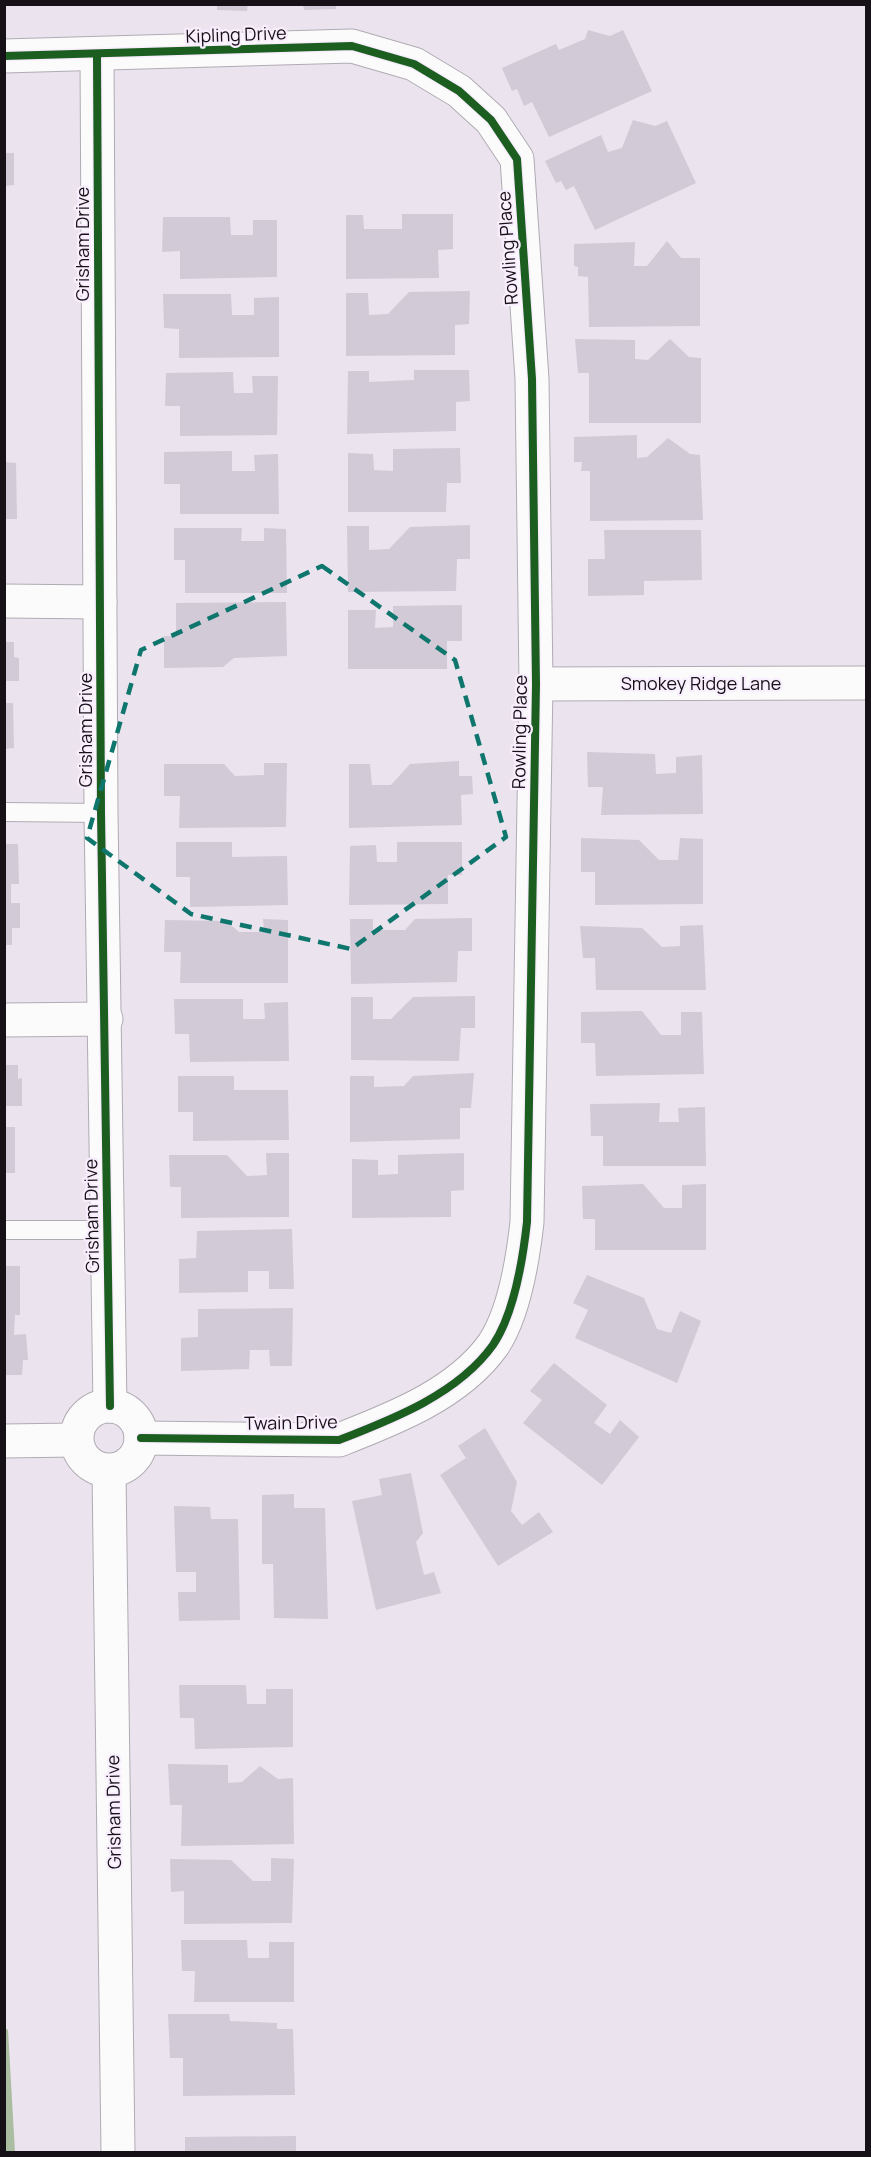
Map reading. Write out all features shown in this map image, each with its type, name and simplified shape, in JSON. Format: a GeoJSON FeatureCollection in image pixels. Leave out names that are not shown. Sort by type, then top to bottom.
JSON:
{"type":"FeatureCollection","features":[{"type":"Feature","properties":{"kind":"street","name":"Kipling Drive"},"geometry":{"type":"LineString","coordinates":[[4,56],[352,46],[414,64],[459,91]]}},
{"type":"Feature","properties":{"kind":"street","name":"Grisham Drive"},"geometry":{"type":"LineString","coordinates":[[97,55],[101,813],[106,1019],[110,1406]]}},
{"type":"Feature","properties":{"kind":"street","name":"Rowling Place"},"geometry":{"type":"LineString","coordinates":[[459,91],[491,120],[517,159],[532,379],[536,684],[527,1222],[524,1255],[494,1344],[462,1378]]}},
{"type":"Feature","properties":{"kind":"street"},"geometry":{"type":"LineString","coordinates":[[4,601],[100,602]]}},
{"type":"Feature","properties":{"kind":"street","name":"Smokey Ridge Lane"},"geometry":{"type":"LineString","coordinates":[[536,684],[867,683]]}},
{"type":"Feature","properties":{"kind":"street"},"geometry":{"type":"LineString","coordinates":[[4,1020],[106,1019]]}},
{"type":"Feature","properties":{"kind":"street","name":"Twain Drive"},"geometry":{"type":"LineString","coordinates":[[141,1438],[339,1440],[417,1406],[462,1378]]}},
{"type":"Feature","properties":{"kind":"street"},"geometry":{"type":"LineString","coordinates":[[110,1406],[130,1413],[137,1421],[141,1438],[138,1452],[132,1461],[124,1467],[109,1471],[93,1466],[84,1460],[76,1440],[82,1420],[89,1412],[99,1407],[110,1406]]}},
{"type":"Feature","properties":{"kind":"street"},"geometry":{"type":"LineString","coordinates":[[4,1441],[76,1440]]}},
{"type":"Feature","properties":{"kind":"street","name":"Grisham Drive"},"geometry":{"type":"LineString","coordinates":[[109,1471],[118,2152]]}},
{"type":"Feature","properties":{"kind":"lane"},"geometry":{"type":"LineString","coordinates":[[4,812],[101,813]]}},
{"type":"Feature","properties":{"kind":"lane"},"geometry":{"type":"LineString","coordinates":[[4,1230],[107,1230]]}},
{"type":"Feature","properties":{"kind":"highlighted area"},"geometry":{"type":"Polygon","coordinates":[[[322,566],[455,660],[506,837],[351,949],[191,914],[87,838],[141,650],[322,566]]]}},
{"type":"Feature","properties":{"kind":"shaded area"},"geometry":{"type":"Polygon","coordinates":[[[4,2027],[8,2030],[15,2152],[5,2152],[4,2027]]]}},
{"type":"Feature","properties":{"kind":"building"},"geometry":{"type":"Polygon","coordinates":[[[217,4],[248,4],[247,11],[217,10],[217,4]]]}},
{"type":"Feature","properties":{"kind":"building"},"geometry":{"type":"Polygon","coordinates":[[[303,4],[336,4],[336,9],[304,10],[303,4]]]}},
{"type":"Feature","properties":{"kind":"building"},"geometry":{"type":"Polygon","coordinates":[[[588,30],[610,36],[623,30],[652,91],[549,137],[532,102],[524,106],[517,89],[512,91],[502,68],[556,44],[559,50],[585,39],[588,30]]]}},
{"type":"Feature","properties":{"kind":"building"},"geometry":{"type":"Polygon","coordinates":[[[633,120],[655,126],[667,121],[696,183],[595,230],[574,186],[566,190],[561,181],[556,183],[545,161],[601,135],[608,152],[622,148],[633,120]]]}},
{"type":"Feature","properties":{"kind":"building"},"geometry":{"type":"Polygon","coordinates":[[[4,153],[14,153],[14,185],[4,186],[4,153]]]}},
{"type":"Feature","properties":{"kind":"building"},"geometry":{"type":"Polygon","coordinates":[[[402,214],[453,214],[453,249],[438,250],[439,278],[346,279],[346,215],[363,215],[364,229],[402,229],[402,214]]]}},
{"type":"Feature","properties":{"kind":"building"},"geometry":{"type":"Polygon","coordinates":[[[163,217],[230,217],[231,235],[253,235],[253,220],[277,220],[277,277],[180,279],[180,251],[162,252],[163,217]]]}},
{"type":"Feature","properties":{"kind":"building"},"geometry":{"type":"Polygon","coordinates":[[[667,241],[681,258],[700,258],[700,326],[589,327],[588,277],[578,276],[578,267],[574,266],[574,244],[635,242],[634,266],[647,266],[667,241]]]}},
{"type":"Feature","properties":{"kind":"building"},"geometry":{"type":"Polygon","coordinates":[[[470,291],[469,324],[455,325],[455,355],[346,356],[346,293],[368,293],[369,315],[388,314],[409,292],[470,291]]]}},
{"type":"Feature","properties":{"kind":"building"},"geometry":{"type":"Polygon","coordinates":[[[163,294],[231,294],[232,315],[254,315],[254,298],[279,297],[279,357],[179,358],[179,329],[164,328],[163,294]]]}},
{"type":"Feature","properties":{"kind":"building"},"geometry":{"type":"Polygon","coordinates":[[[575,339],[635,340],[635,359],[648,360],[670,339],[689,357],[701,358],[701,423],[589,423],[589,373],[578,373],[575,339]]]}},
{"type":"Feature","properties":{"kind":"building"},"geometry":{"type":"Polygon","coordinates":[[[414,370],[469,370],[470,401],[456,402],[456,431],[347,434],[348,371],[369,371],[369,382],[414,380],[414,370]]]}},
{"type":"Feature","properties":{"kind":"building"},"geometry":{"type":"Polygon","coordinates":[[[233,372],[234,393],[253,393],[252,376],[278,376],[277,435],[180,436],[180,406],[165,406],[166,373],[233,372]]]}},
{"type":"Feature","properties":{"kind":"building"},"geometry":{"type":"Polygon","coordinates":[[[637,435],[637,458],[647,457],[668,438],[690,454],[700,455],[703,520],[590,521],[590,471],[581,471],[582,462],[574,462],[574,437],[637,435]]]}},
{"type":"Feature","properties":{"kind":"building"},"geometry":{"type":"Polygon","coordinates":[[[460,448],[461,483],[447,483],[446,512],[348,512],[348,453],[373,454],[374,470],[393,471],[393,449],[460,448]]]}},
{"type":"Feature","properties":{"kind":"building"},"geometry":{"type":"Polygon","coordinates":[[[232,451],[232,471],[255,471],[254,455],[278,454],[279,514],[180,514],[180,484],[164,484],[164,452],[232,451]]]}},
{"type":"Feature","properties":{"kind":"building"},"geometry":{"type":"Polygon","coordinates":[[[4,462],[16,463],[17,519],[4,519],[4,462]]]}},
{"type":"Feature","properties":{"kind":"building"},"geometry":{"type":"Polygon","coordinates":[[[470,525],[470,559],[457,559],[456,591],[348,592],[347,526],[369,526],[369,550],[389,549],[410,527],[470,525]]]}},
{"type":"Feature","properties":{"kind":"building"},"geometry":{"type":"Polygon","coordinates":[[[174,528],[242,528],[241,541],[264,541],[264,528],[286,529],[287,593],[185,593],[185,560],[174,560],[174,528]]]}},
{"type":"Feature","properties":{"kind":"building"},"geometry":{"type":"Polygon","coordinates":[[[604,530],[701,530],[702,580],[644,581],[644,595],[588,596],[588,559],[605,559],[604,530]]]}},
{"type":"Feature","properties":{"kind":"building"},"geometry":{"type":"Polygon","coordinates":[[[286,602],[287,656],[234,658],[223,667],[164,668],[164,636],[176,636],[176,603],[286,602]]]}},
{"type":"Feature","properties":{"kind":"building"},"geometry":{"type":"Polygon","coordinates":[[[462,605],[462,641],[447,641],[447,669],[348,669],[348,610],[376,610],[375,628],[393,627],[393,606],[462,605]]]}},
{"type":"Feature","properties":{"kind":"building"},"geometry":{"type":"Polygon","coordinates":[[[4,642],[14,642],[14,657],[19,658],[19,681],[4,681],[4,642]]]}},
{"type":"Feature","properties":{"kind":"building"},"geometry":{"type":"Polygon","coordinates":[[[4,703],[13,703],[14,748],[4,749],[4,703]]]}},
{"type":"Feature","properties":{"kind":"building"},"geometry":{"type":"Polygon","coordinates":[[[587,752],[655,754],[656,774],[676,773],[676,757],[702,755],[703,814],[601,815],[603,787],[588,787],[587,752]]]}},
{"type":"Feature","properties":{"kind":"building"},"geometry":{"type":"Polygon","coordinates":[[[459,761],[459,776],[472,776],[473,794],[461,795],[462,825],[349,828],[349,764],[370,764],[372,785],[391,785],[410,764],[459,761]]]}},
{"type":"Feature","properties":{"kind":"building"},"geometry":{"type":"Polygon","coordinates":[[[264,763],[287,763],[286,827],[179,828],[180,796],[164,796],[164,764],[224,764],[235,776],[264,775],[264,763]]]}},
{"type":"Feature","properties":{"kind":"building"},"geometry":{"type":"Polygon","coordinates":[[[581,838],[639,840],[659,860],[678,860],[680,838],[703,839],[703,904],[595,905],[595,872],[581,872],[581,838]]]}},
{"type":"Feature","properties":{"kind":"building"},"geometry":{"type":"Polygon","coordinates":[[[176,842],[232,842],[232,857],[287,856],[288,905],[190,907],[190,877],[176,877],[176,842]]]}},
{"type":"Feature","properties":{"kind":"building"},"geometry":{"type":"Polygon","coordinates":[[[397,842],[462,842],[462,875],[448,875],[448,904],[349,905],[350,846],[376,845],[377,862],[397,862],[397,842]]]}},
{"type":"Feature","properties":{"kind":"building"},"geometry":{"type":"Polygon","coordinates":[[[4,844],[18,844],[19,884],[11,884],[11,903],[20,903],[20,928],[12,928],[12,945],[4,945],[4,844]]]}},
{"type":"Feature","properties":{"kind":"building"},"geometry":{"type":"Polygon","coordinates":[[[472,918],[472,951],[458,951],[457,982],[351,984],[350,919],[373,919],[373,930],[405,930],[415,919],[472,918]]]}},
{"type":"Feature","properties":{"kind":"building"},"geometry":{"type":"Polygon","coordinates":[[[263,919],[288,920],[288,983],[180,983],[181,952],[164,952],[165,920],[226,921],[239,932],[264,932],[263,919]]]}},
{"type":"Feature","properties":{"kind":"building"},"geometry":{"type":"Polygon","coordinates":[[[703,925],[706,990],[596,990],[595,958],[583,958],[580,926],[642,928],[662,947],[680,946],[680,926],[703,925]]]}},
{"type":"Feature","properties":{"kind":"building"},"geometry":{"type":"Polygon","coordinates":[[[475,996],[475,1028],[461,1028],[459,1061],[351,1060],[351,997],[373,997],[373,1019],[391,1019],[413,997],[475,996]]]}},
{"type":"Feature","properties":{"kind":"building"},"geometry":{"type":"Polygon","coordinates":[[[174,999],[243,999],[243,1019],[265,1019],[264,1003],[288,1002],[289,1061],[190,1062],[189,1034],[175,1034],[174,999]]]}},
{"type":"Feature","properties":{"kind":"building"},"geometry":{"type":"Polygon","coordinates":[[[642,1011],[661,1035],[681,1035],[681,1012],[702,1012],[704,1074],[596,1076],[595,1043],[581,1043],[581,1012],[642,1011]]]}},
{"type":"Feature","properties":{"kind":"building"},"geometry":{"type":"Polygon","coordinates":[[[4,1065],[18,1065],[18,1079],[22,1078],[22,1106],[4,1106],[4,1065]]]}},
{"type":"Feature","properties":{"kind":"building"},"geometry":{"type":"Polygon","coordinates":[[[474,1073],[471,1108],[460,1108],[460,1139],[350,1142],[350,1076],[374,1076],[374,1087],[404,1086],[413,1076],[474,1073]]]}},
{"type":"Feature","properties":{"kind":"building"},"geometry":{"type":"Polygon","coordinates":[[[178,1076],[234,1076],[234,1090],[288,1090],[289,1140],[193,1141],[193,1112],[178,1112],[178,1076]]]}},
{"type":"Feature","properties":{"kind":"building"},"geometry":{"type":"Polygon","coordinates":[[[660,1103],[659,1122],[679,1122],[678,1108],[705,1107],[706,1166],[603,1166],[603,1136],[591,1136],[590,1104],[660,1103]]]}},
{"type":"Feature","properties":{"kind":"building"},"geometry":{"type":"Polygon","coordinates":[[[4,1127],[15,1127],[15,1173],[4,1173],[4,1127]]]}},
{"type":"Feature","properties":{"kind":"building"},"geometry":{"type":"Polygon","coordinates":[[[266,1153],[289,1153],[289,1217],[181,1218],[181,1187],[170,1187],[169,1155],[227,1155],[247,1176],[267,1175],[266,1153]]]}},
{"type":"Feature","properties":{"kind":"building"},"geometry":{"type":"Polygon","coordinates":[[[464,1153],[464,1190],[451,1191],[451,1217],[352,1218],[352,1159],[378,1160],[378,1175],[398,1174],[398,1155],[464,1153]]]}},
{"type":"Feature","properties":{"kind":"building"},"geometry":{"type":"Polygon","coordinates":[[[643,1184],[664,1208],[682,1208],[682,1185],[706,1184],[706,1250],[595,1250],[595,1219],[583,1219],[582,1186],[643,1184]]]}},
{"type":"Feature","properties":{"kind":"building"},"geometry":{"type":"Polygon","coordinates":[[[292,1229],[294,1289],[269,1289],[269,1271],[248,1271],[248,1292],[179,1293],[179,1259],[196,1258],[197,1231],[292,1229]]]}},
{"type":"Feature","properties":{"kind":"building"},"geometry":{"type":"Polygon","coordinates":[[[4,1266],[20,1266],[20,1315],[15,1315],[14,1335],[26,1334],[28,1360],[23,1360],[22,1375],[4,1375],[4,1266]]]}},
{"type":"Feature","properties":{"kind":"building"},"geometry":{"type":"Polygon","coordinates":[[[587,1275],[644,1298],[657,1329],[671,1333],[680,1311],[701,1321],[677,1383],[575,1338],[588,1310],[573,1303],[587,1275]]]}},
{"type":"Feature","properties":{"kind":"building"},"geometry":{"type":"Polygon","coordinates":[[[293,1308],[292,1366],[270,1366],[269,1350],[250,1350],[249,1369],[181,1371],[181,1338],[198,1337],[198,1309],[293,1308]]]}},
{"type":"Feature","properties":{"kind":"building"},"geometry":{"type":"Polygon","coordinates":[[[554,1363],[607,1405],[594,1423],[610,1434],[620,1420],[639,1437],[602,1485],[523,1423],[542,1400],[530,1391],[554,1363]]]}},
{"type":"Feature","properties":{"kind":"building"},"geometry":{"type":"Polygon","coordinates":[[[485,1428],[517,1482],[511,1511],[522,1525],[539,1512],[553,1532],[498,1566],[440,1475],[466,1458],[458,1446],[485,1428]]]}},
{"type":"Feature","properties":{"kind":"building"},"geometry":{"type":"Polygon","coordinates":[[[411,1473],[423,1533],[416,1542],[424,1575],[434,1572],[441,1593],[376,1610],[352,1501],[382,1495],[379,1479],[411,1473]]]}},
{"type":"Feature","properties":{"kind":"building"},"geometry":{"type":"Polygon","coordinates":[[[294,1494],[294,1508],[325,1508],[328,1619],[274,1618],[273,1564],[262,1564],[262,1495],[294,1494]]]}},
{"type":"Feature","properties":{"kind":"building"},"geometry":{"type":"Polygon","coordinates":[[[174,1506],[210,1507],[211,1519],[238,1519],[240,1620],[179,1621],[178,1592],[196,1592],[196,1572],[176,1572],[174,1506]]]}},
{"type":"Feature","properties":{"kind":"building"},"geometry":{"type":"Polygon","coordinates":[[[179,1685],[246,1685],[247,1704],[266,1704],[266,1689],[293,1689],[293,1747],[195,1749],[194,1718],[180,1718],[179,1685]]]}},
{"type":"Feature","properties":{"kind":"building"},"geometry":{"type":"Polygon","coordinates":[[[168,1764],[228,1765],[228,1783],[242,1782],[260,1766],[278,1779],[293,1778],[294,1844],[181,1846],[182,1805],[170,1805],[168,1764]]]}},
{"type":"Feature","properties":{"kind":"building"},"geometry":{"type":"Polygon","coordinates":[[[271,1858],[294,1859],[292,1923],[184,1924],[184,1891],[171,1892],[170,1859],[231,1860],[253,1881],[271,1881],[271,1858]]]}},
{"type":"Feature","properties":{"kind":"building"},"geometry":{"type":"Polygon","coordinates":[[[181,1940],[247,1940],[248,1958],[269,1958],[269,1942],[294,1942],[294,2002],[194,2002],[195,1971],[182,1971],[181,1940]]]}},
{"type":"Feature","properties":{"kind":"building"},"geometry":{"type":"Polygon","coordinates":[[[168,2014],[229,2014],[230,2021],[277,2023],[277,2029],[293,2029],[295,2095],[183,2096],[183,2058],[170,2058],[168,2014]]]}},
{"type":"Feature","properties":{"kind":"building"},"geometry":{"type":"Polygon","coordinates":[[[296,2136],[296,2152],[185,2152],[185,2137],[296,2136]]]}},
{"type":"Feature","properties":{"kind":"cycle path"},"geometry":{"type":"LineString","coordinates":[[4,56],[352,46],[414,64],[459,91],[491,120],[517,159],[532,379],[536,684],[527,1222],[512,1302],[507,1318],[493,1345],[462,1378],[402,1414],[339,1440],[141,1438]]}},
{"type":"Feature","properties":{"kind":"cycle path"},"geometry":{"type":"LineString","coordinates":[[97,55],[101,813],[110,1406]]}}]}
